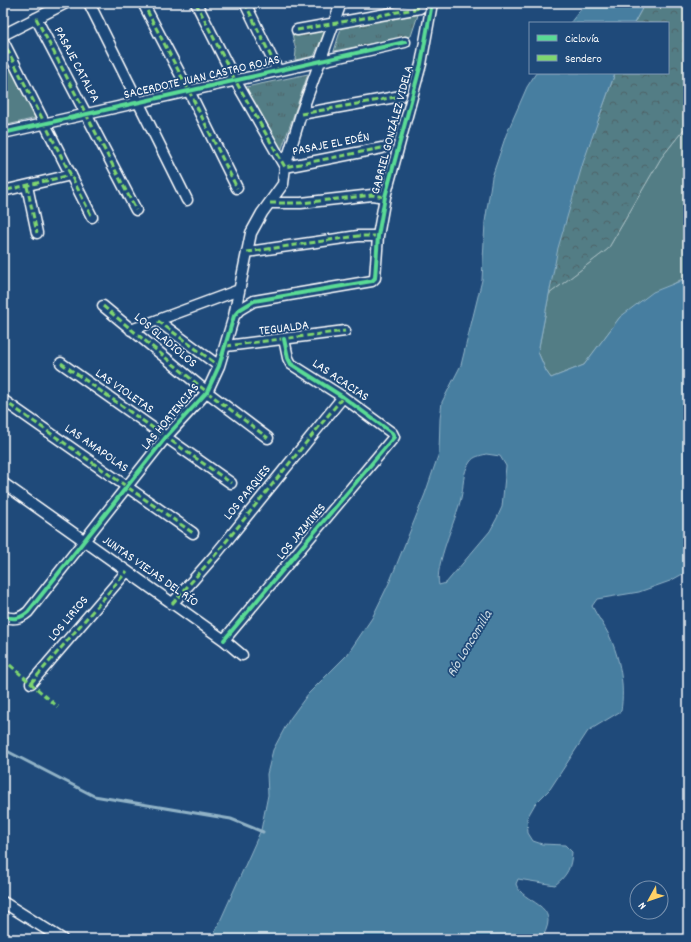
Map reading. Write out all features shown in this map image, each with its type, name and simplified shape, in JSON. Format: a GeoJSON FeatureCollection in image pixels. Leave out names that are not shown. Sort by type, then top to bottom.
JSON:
{"type":"FeatureCollection","features":[{"type":"Feature","properties":{"kind":"street"},"geometry":{"type":"LineString","coordinates":[[3,35],[66,3]]}},
{"type":"Feature","properties":{"kind":"street"},"geometry":{"type":"LineString","coordinates":[[89,3],[187,200]]}},
{"type":"Feature","properties":{"kind":"street"},"geometry":{"type":"LineString","coordinates":[[143,3],[237,188]]}},
{"type":"Feature","properties":{"kind":"street"},"geometry":{"type":"LineString","coordinates":[[196,3],[235,80],[285,171]]}},
{"type":"Feature","properties":{"kind":"street"},"geometry":{"type":"LineString","coordinates":[[245,3],[278,71]]}},
{"type":"Feature","properties":{"kind":"street","name":"LAS HORTENCIAS"},"geometry":{"type":"LineString","coordinates":[[3,616],[14,619],[23,616],[28,612],[126,486],[166,437],[207,392],[226,346],[234,316],[251,233],[262,213],[283,184],[285,171],[301,114],[341,3]]}},
{"type":"Feature","properties":{"kind":"street","name":"GABRIEL GONZÁLEZ VIDELA"},"geometry":{"type":"LineString","coordinates":[[234,316],[239,310],[254,301],[368,282],[375,278],[377,272],[378,236],[385,197],[421,64],[432,3]]}},
{"type":"Feature","properties":{"kind":"street"},"geometry":{"type":"LineString","coordinates":[[298,30],[420,8]]}},
{"type":"Feature","properties":{"kind":"street","name":"PASAJE CATALPA"},"geometry":{"type":"LineString","coordinates":[[36,18],[136,210]]}},
{"type":"Feature","properties":{"kind":"street"},"geometry":{"type":"LineString","coordinates":[[3,41],[92,217]]}},
{"type":"Feature","properties":{"kind":"street","name":"SACERDOTE JUAN CASTRO ROJAS"},"geometry":{"type":"LineString","coordinates":[[3,133],[405,42]]}},
{"type":"Feature","properties":{"kind":"street"},"geometry":{"type":"LineString","coordinates":[[301,114],[401,96]]}},
{"type":"Feature","properties":{"kind":"street","name":"PASAJE EL EDÉN"},"geometry":{"type":"LineString","coordinates":[[285,171],[382,148]]}},
{"type":"Feature","properties":{"kind":"street"},"geometry":{"type":"LineString","coordinates":[[7,190],[71,176]]}},
{"type":"Feature","properties":{"kind":"street"},"geometry":{"type":"LineString","coordinates":[[27,186],[38,233]]}},
{"type":"Feature","properties":{"kind":"street"},"geometry":{"type":"LineString","coordinates":[[270,203],[301,203],[372,195],[385,197]]}},
{"type":"Feature","properties":{"kind":"street"},"geometry":{"type":"LineString","coordinates":[[247,252],[358,236],[378,236]]}},
{"type":"Feature","properties":{"kind":"street"},"geometry":{"type":"LineString","coordinates":[[131,330],[239,290]]}},
{"type":"Feature","properties":{"kind":"street","name":"LOS GLADIOLOS"},"geometry":{"type":"LineString","coordinates":[[103,306],[207,392],[268,438]]}},
{"type":"Feature","properties":{"kind":"street"},"geometry":{"type":"LineString","coordinates":[[158,321],[219,366]]}},
{"type":"Feature","properties":{"kind":"street","name":"TEGUALDA"},"geometry":{"type":"LineString","coordinates":[[226,346],[345,331]]}},
{"type":"Feature","properties":{"kind":"street","name":"LAS ACACIAS"},"geometry":{"type":"LineString","coordinates":[[284,339],[288,358],[291,364],[343,397],[392,433],[394,437]]}},
{"type":"Feature","properties":{"kind":"street","name":"LAS VIOLETAS"},"geometry":{"type":"LineString","coordinates":[[61,363],[231,483]]}},
{"type":"Feature","properties":{"kind":"street","name":"LOS PARQUES"},"geometry":{"type":"LineString","coordinates":[[172,604],[216,554],[343,397]]}},
{"type":"Feature","properties":{"kind":"street","name":"LAS AMAPOLAS"},"geometry":{"type":"LineString","coordinates":[[3,400],[193,533]]}},
{"type":"Feature","properties":{"kind":"street","name":"LOS JAZMINES"},"geometry":{"type":"LineString","coordinates":[[224,640],[394,437]]}},
{"type":"Feature","properties":{"kind":"street","name":"JUNTAS VIEJAS DEL RÍO"},"geometry":{"type":"LineString","coordinates":[[3,483],[242,654]]}},
{"type":"Feature","properties":{"kind":"street","name":"LOS LIRIOS"},"geometry":{"type":"LineString","coordinates":[[31,683],[127,571]]}},
{"type":"Feature","properties":{"kind":"street"},"geometry":{"type":"LineString","coordinates":[[3,902],[62,939]]}},
{"type":"Feature","properties":{"kind":"green space"},"geometry":{"type":"Polygon","coordinates":[[[645,3],[688,3],[688,124],[661,158],[608,249],[549,294],[562,226],[583,160],[615,74],[669,74],[669,22],[635,22],[645,3]]]}},
{"type":"Feature","properties":{"kind":"green space"},"geometry":{"type":"Polygon","coordinates":[[[419,12],[411,36],[334,51],[342,25],[419,12]]]}},
{"type":"Feature","properties":{"kind":"green space"},"geometry":{"type":"Polygon","coordinates":[[[326,29],[314,56],[295,60],[296,51],[292,34],[326,29]]]}},
{"type":"Feature","properties":{"kind":"green space"},"geometry":{"type":"Polygon","coordinates":[[[3,52],[36,118],[3,126],[3,52]]]}},
{"type":"Feature","properties":{"kind":"green space"},"geometry":{"type":"Polygon","coordinates":[[[308,74],[280,154],[246,87],[308,74]]]}},
{"type":"Feature","properties":{"kind":"green space"},"geometry":{"type":"Polygon","coordinates":[[[688,124],[688,278],[680,280],[620,317],[584,365],[551,378],[546,371],[538,352],[549,294],[608,249],[661,158],[688,124]]]}},
{"type":"Feature","properties":{"kind":"water"},"geometry":{"type":"Polygon","coordinates":[[[586,3],[645,3],[635,22],[571,22],[586,3]]]}},
{"type":"Feature","properties":{"kind":"water","name":"Río Loncomilla"},"geometry":{"type":"Polygon","coordinates":[[[535,74],[615,74],[583,163],[558,248],[538,352],[546,371],[551,378],[584,365],[620,317],[653,292],[688,278],[688,571],[670,581],[639,592],[597,599],[592,606],[609,635],[619,663],[622,682],[621,711],[588,731],[550,789],[535,804],[527,818],[528,833],[533,841],[542,844],[565,845],[572,852],[571,862],[566,874],[555,885],[518,879],[516,884],[525,896],[544,910],[548,917],[548,925],[543,936],[545,939],[212,939],[261,830],[268,795],[267,774],[273,750],[289,720],[308,694],[347,655],[372,618],[390,581],[425,494],[439,453],[442,402],[461,365],[482,280],[485,222],[492,177],[506,135],[527,87],[535,74]],[[486,454],[475,457],[467,466],[464,475],[461,498],[442,555],[438,577],[439,585],[446,583],[490,531],[502,507],[506,466],[500,456],[486,454]]]}},
{"type":"Feature","properties":{"kind":"waterway"},"geometry":{"type":"LineString","coordinates":[[3,749],[94,796],[231,819],[263,832]]}},
{"type":"Feature","properties":{"kind":"marked path"},"geometry":{"type":"LineString","coordinates":[[143,3],[237,188]]}},
{"type":"Feature","properties":{"kind":"marked path"},"geometry":{"type":"LineString","coordinates":[[196,3],[235,80],[285,167],[382,148]]}},
{"type":"Feature","properties":{"kind":"marked path"},"geometry":{"type":"LineString","coordinates":[[245,3],[278,71]]}},
{"type":"Feature","properties":{"kind":"marked path"},"geometry":{"type":"LineString","coordinates":[[297,30],[420,8]]}},
{"type":"Feature","properties":{"kind":"marked path"},"geometry":{"type":"LineString","coordinates":[[36,18],[136,210]]}},
{"type":"Feature","properties":{"kind":"marked path"},"geometry":{"type":"LineString","coordinates":[[3,41],[92,217]]}},
{"type":"Feature","properties":{"kind":"marked path"},"geometry":{"type":"LineString","coordinates":[[301,114],[401,96]]}},
{"type":"Feature","properties":{"kind":"marked path"},"geometry":{"type":"LineString","coordinates":[[7,190],[71,175]]}},
{"type":"Feature","properties":{"kind":"marked path"},"geometry":{"type":"LineString","coordinates":[[27,186],[37,233]]}},
{"type":"Feature","properties":{"kind":"marked path"},"geometry":{"type":"LineString","coordinates":[[270,203],[301,203],[372,195],[385,197]]}},
{"type":"Feature","properties":{"kind":"marked path"},"geometry":{"type":"LineString","coordinates":[[247,252],[358,236],[378,236]]}},
{"type":"Feature","properties":{"kind":"marked path"},"geometry":{"type":"LineString","coordinates":[[103,306],[207,392],[268,438]]}},
{"type":"Feature","properties":{"kind":"marked path"},"geometry":{"type":"LineString","coordinates":[[158,321],[219,366]]}},
{"type":"Feature","properties":{"kind":"marked path"},"geometry":{"type":"LineString","coordinates":[[226,346],[345,331]]}},
{"type":"Feature","properties":{"kind":"marked path"},"geometry":{"type":"LineString","coordinates":[[61,363],[231,483]]}},
{"type":"Feature","properties":{"kind":"marked path"},"geometry":{"type":"LineString","coordinates":[[172,604],[216,554],[343,397]]}},
{"type":"Feature","properties":{"kind":"marked path"},"geometry":{"type":"LineString","coordinates":[[3,400],[193,533]]}},
{"type":"Feature","properties":{"kind":"marked path"},"geometry":{"type":"LineString","coordinates":[[31,683],[127,571]]}},
{"type":"Feature","properties":{"kind":"marked path"},"geometry":{"type":"LineString","coordinates":[[3,659],[58,707]]}},
{"type":"Feature","properties":{"kind":"cycle path"},"geometry":{"type":"LineString","coordinates":[[3,616],[16,618],[28,612],[166,437],[207,392],[219,366],[234,316],[239,310],[254,301],[372,281],[375,278],[378,236],[385,197],[421,64],[432,3]]}},
{"type":"Feature","properties":{"kind":"cycle path"},"geometry":{"type":"LineString","coordinates":[[3,133],[405,42]]}},
{"type":"Feature","properties":{"kind":"cycle path"},"geometry":{"type":"LineString","coordinates":[[224,640],[394,437],[392,433],[343,397],[291,364],[288,358],[284,339]]}}]}
